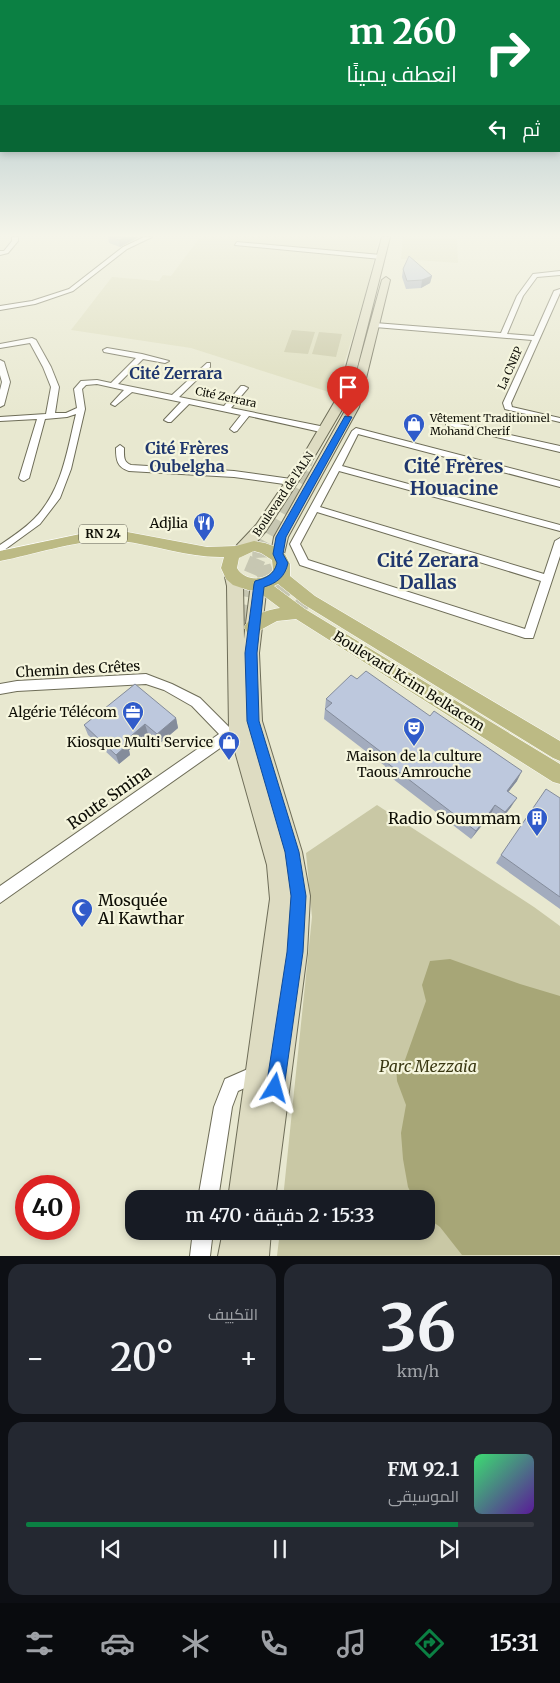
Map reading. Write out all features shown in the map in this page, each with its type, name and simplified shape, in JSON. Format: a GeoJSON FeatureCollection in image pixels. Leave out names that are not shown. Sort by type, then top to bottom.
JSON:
{"type":"FeatureCollection","features":[{"type":"Feature","properties":{"kind":"main road","name":"Boulevard de l'ALN"},"geometry":{"type":"LineString","coordinates":[[240,550],[261,528],[325,430],[344,396],[371,296]]}},
{"type":"Feature","properties":{"kind":"main road","name":"Boulevard de l'ALN"},"geometry":{"type":"LineString","coordinates":[[278,554],[281,537],[353,408],[382,296]]}},
{"type":"Feature","properties":{"kind":"main road","name":"RN 24"},"geometry":{"type":"LineString","coordinates":[[0,556],[99,534],[122,536],[207,552],[216,555],[230,571]]}},
{"type":"Feature","properties":{"kind":"main road"},"geometry":{"type":"LineString","coordinates":[[261,547],[278,554],[282,563],[280,572],[274,579],[259,584],[244,583],[230,571],[230,558],[240,550],[261,547]]}},
{"type":"Feature","properties":{"kind":"main road","name":"RN 24"},"geometry":{"type":"LineString","coordinates":[[207,552],[240,550]]}},
{"type":"Feature","properties":{"kind":"main road","name":"Boulevard Krim Belkacem"},"geometry":{"type":"LineString","coordinates":[[280,572],[283,578],[309,600],[560,752]]}},
{"type":"Feature","properties":{"kind":"main road"},"geometry":{"type":"LineString","coordinates":[[259,584],[251,653],[253,721],[292,852],[299,896],[295,952],[262,1190]]}},
{"type":"Feature","properties":{"kind":"main road","name":"Boulevard Krim Belkacem"},"geometry":{"type":"LineString","coordinates":[[259,584],[299,613],[560,775]]}},
{"type":"Feature","properties":{"kind":"main road"},"geometry":{"type":"LineString","coordinates":[[253,627],[260,621],[278,614],[299,613]]}},
{"type":"Feature","properties":{"kind":"main road"},"geometry":{"type":"LineString","coordinates":[[233,1256],[236,1240]]}},
{"type":"Feature","properties":{"kind":"main road"},"geometry":{"type":"LineString","coordinates":[[254,1256],[256,1240]]}},
{"type":"Feature","properties":{"kind":"street"},"geometry":{"type":"LineString","coordinates":[[0,308],[33,303],[57,296]]}},
{"type":"Feature","properties":{"kind":"street"},"geometry":{"type":"LineString","coordinates":[[503,336],[520,296]]}},
{"type":"Feature","properties":{"kind":"street","name":"La CNEP"},"geometry":{"type":"LineString","coordinates":[[555,296],[507,403],[509,409],[560,420]]}},
{"type":"Feature","properties":{"kind":"street"},"geometry":{"type":"LineString","coordinates":[[375,325],[536,338]]}},
{"type":"Feature","properties":{"kind":"street"},"geometry":{"type":"LineString","coordinates":[[0,346],[32,340],[47,367],[55,387],[24,478]]}},
{"type":"Feature","properties":{"kind":"street"},"geometry":{"type":"LineString","coordinates":[[107,350],[165,361]]}},
{"type":"Feature","properties":{"kind":"street"},"geometry":{"type":"LineString","coordinates":[[114,385],[142,356]]}},
{"type":"Feature","properties":{"kind":"street"},"geometry":{"type":"LineString","coordinates":[[0,362],[6,382],[0,405]]}},
{"type":"Feature","properties":{"kind":"street"},"geometry":{"type":"LineString","coordinates":[[174,398],[207,365]]}},
{"type":"Feature","properties":{"kind":"street","name":"Cité Zerrara"},"geometry":{"type":"LineString","coordinates":[[81,409],[78,389],[84,383],[98,382],[325,430]]}},
{"type":"Feature","properties":{"kind":"street"},"geometry":{"type":"LineString","coordinates":[[226,409],[244,388]]}},
{"type":"Feature","properties":{"kind":"street"},"geometry":{"type":"LineString","coordinates":[[115,404],[130,389]]}},
{"type":"Feature","properties":{"kind":"street"},"geometry":{"type":"LineString","coordinates":[[168,420],[187,401]]}},
{"type":"Feature","properties":{"kind":"street"},"geometry":{"type":"LineString","coordinates":[[0,419],[67,416],[81,409]]}},
{"type":"Feature","properties":{"kind":"street"},"geometry":{"type":"LineString","coordinates":[[0,550],[38,521],[50,506],[68,468],[81,409]]}},
{"type":"Feature","properties":{"kind":"street"},"geometry":{"type":"LineString","coordinates":[[234,429],[247,413]]}},
{"type":"Feature","properties":{"kind":"street"},"geometry":{"type":"LineString","coordinates":[[449,423],[560,449]]}},
{"type":"Feature","properties":{"kind":"street"},"geometry":{"type":"LineString","coordinates":[[342,427],[560,484]]}},
{"type":"Feature","properties":{"kind":"street"},"geometry":{"type":"LineString","coordinates":[[356,431],[294,544],[304,562],[529,635],[560,541]]}},
{"type":"Feature","properties":{"kind":"street"},"geometry":{"type":"LineString","coordinates":[[120,448],[123,465],[129,468],[234,474],[291,482]]}},
{"type":"Feature","properties":{"kind":"street"},"geometry":{"type":"LineString","coordinates":[[336,467],[560,528]]}},
{"type":"Feature","properties":{"kind":"street"},"geometry":{"type":"LineString","coordinates":[[314,508],[548,579]]}},
{"type":"Feature","properties":{"kind":"street"},"geometry":{"type":"LineString","coordinates":[[230,571],[235,586],[233,732],[275,856],[281,899],[243,1190]]}},
{"type":"Feature","properties":{"kind":"street","name":"Chemin des Crêtes"},"geometry":{"type":"LineString","coordinates":[[0,690],[17,686],[146,679],[168,687],[196,702],[233,732]]}},
{"type":"Feature","properties":{"kind":"street","name":"Route Smina"},"geometry":{"type":"LineString","coordinates":[[0,895],[233,732]]}},
{"type":"Feature","properties":{"kind":"street"},"geometry":{"type":"LineString","coordinates":[[209,1190],[223,1107],[230,1085],[259,1074]]}},
{"type":"Feature","properties":{"kind":"street"},"geometry":{"type":"LineString","coordinates":[[200,1256],[202,1240]]}},
{"type":"Feature","properties":{"kind":"shaded area"},"geometry":{"type":"Polygon","coordinates":[[[98,296],[365,296],[335,394],[191,348],[71,330],[98,296]]]}},
{"type":"Feature","properties":{"kind":"shaded area"},"geometry":{"type":"Polygon","coordinates":[[[450,959],[560,996],[560,1255],[462,1255],[435,1223],[435,1190],[410,1190],[408,1187],[401,1133],[406,1105],[397,1081],[396,1063],[405,1060],[426,1001],[422,985],[430,961],[450,959]]]}},
{"type":"Feature","properties":{"kind":"green space"},"geometry":{"type":"Polygon","coordinates":[[[292,330],[315,332],[308,354],[284,352],[292,330]]]}},
{"type":"Feature","properties":{"kind":"green space"},"geometry":{"type":"Polygon","coordinates":[[[319,332],[342,334],[336,357],[312,354],[319,332]]]}},
{"type":"Feature","properties":{"kind":"green space","name":"Parc Mezzaia"},"geometry":{"type":"Polygon","coordinates":[[[377,805],[534,907],[560,926],[560,1255],[277,1256],[279,1240],[435,1240],[435,1190],[284,1190],[312,917],[306,853],[377,805]]]}},
{"type":"Feature","properties":{"kind":"building","name":"Maison de la culture Taous Amrouche"},"geometry":{"type":"Polygon","coordinates":[[[366,671],[430,716],[434,711],[522,771],[507,791],[517,798],[505,812],[495,805],[476,831],[386,762],[389,758],[325,709],[332,703],[326,699],[351,675],[357,679],[366,671]]]}},
{"type":"Feature","properties":{"kind":"building","name":"Algérie Télécom"},"geometry":{"type":"Polygon","coordinates":[[[135,684],[176,718],[157,734],[145,724],[124,742],[127,745],[116,755],[84,725],[135,684]]]}},
{"type":"Feature","properties":{"kind":"building","name":"Radio Soummam"},"geometry":{"type":"Polygon","coordinates":[[[546,789],[560,798],[560,897],[501,855],[546,789]]]}},
{"type":"Feature","properties":{"kind":"tunnel"},"geometry":{"type":"LineString","coordinates":[[290,499],[302,477],[307,459]]}},
{"type":"Feature","properties":{"kind":"tunnel"},"geometry":{"type":"LineString","coordinates":[[290,498],[261,551],[261,562],[268,579],[274,586],[306,611]]}},
{"type":"Feature","properties":{"kind":"tunnel"},"geometry":{"type":"LineString","coordinates":[[240,620],[247,584],[261,551]]}},
{"type":"Feature","properties":{"kind":"place","name":"Vêtement Traditionnel Mohand Cherif"},"geometry":{"type":"Point","coordinates":[414,443]}},
{"type":"Feature","properties":{"kind":"place","name":"Adjlia"},"geometry":{"type":"Point","coordinates":[204,542]}},
{"type":"Feature","properties":{"kind":"place","name":"Algérie Télécom"},"geometry":{"type":"Point","coordinates":[133,731]}},
{"type":"Feature","properties":{"kind":"place","name":"Maison de la culture Taous Amrouche"},"geometry":{"type":"Point","coordinates":[414,747]}},
{"type":"Feature","properties":{"kind":"place","name":"Kiosque Multi Service"},"geometry":{"type":"Point","coordinates":[229,761]}},
{"type":"Feature","properties":{"kind":"place","name":"Radio Soummam"},"geometry":{"type":"Point","coordinates":[537,837]}},
{"type":"Feature","properties":{"kind":"place","name":"Mosquée Al Kawthar"},"geometry":{"type":"Point","coordinates":[82,928]}},
{"type":"Feature","properties":{"kind":"district","name":"Cité Zerrara"},"geometry":{"type":"Point","coordinates":[176,373]}},
{"type":"Feature","properties":{"kind":"district","name":"Cité Frères Oubelgha"},"geometry":{"type":"Point","coordinates":[187,457]}},
{"type":"Feature","properties":{"kind":"district","name":"Cité Frères Houacine"},"geometry":{"type":"Point","coordinates":[454,477]}},
{"type":"Feature","properties":{"kind":"district","name":"Cité Zerara Dallas"},"geometry":{"type":"Point","coordinates":[428,571]}},
{"type":"Feature","properties":{"kind":"route"},"geometry":{"type":"LineString","coordinates":[[275,1088],[295,952],[299,896],[292,852],[255,734],[251,653],[253,627],[259,584],[270,581],[278,576],[282,568],[281,558],[278,554],[281,537],[348,417]]}}]}
